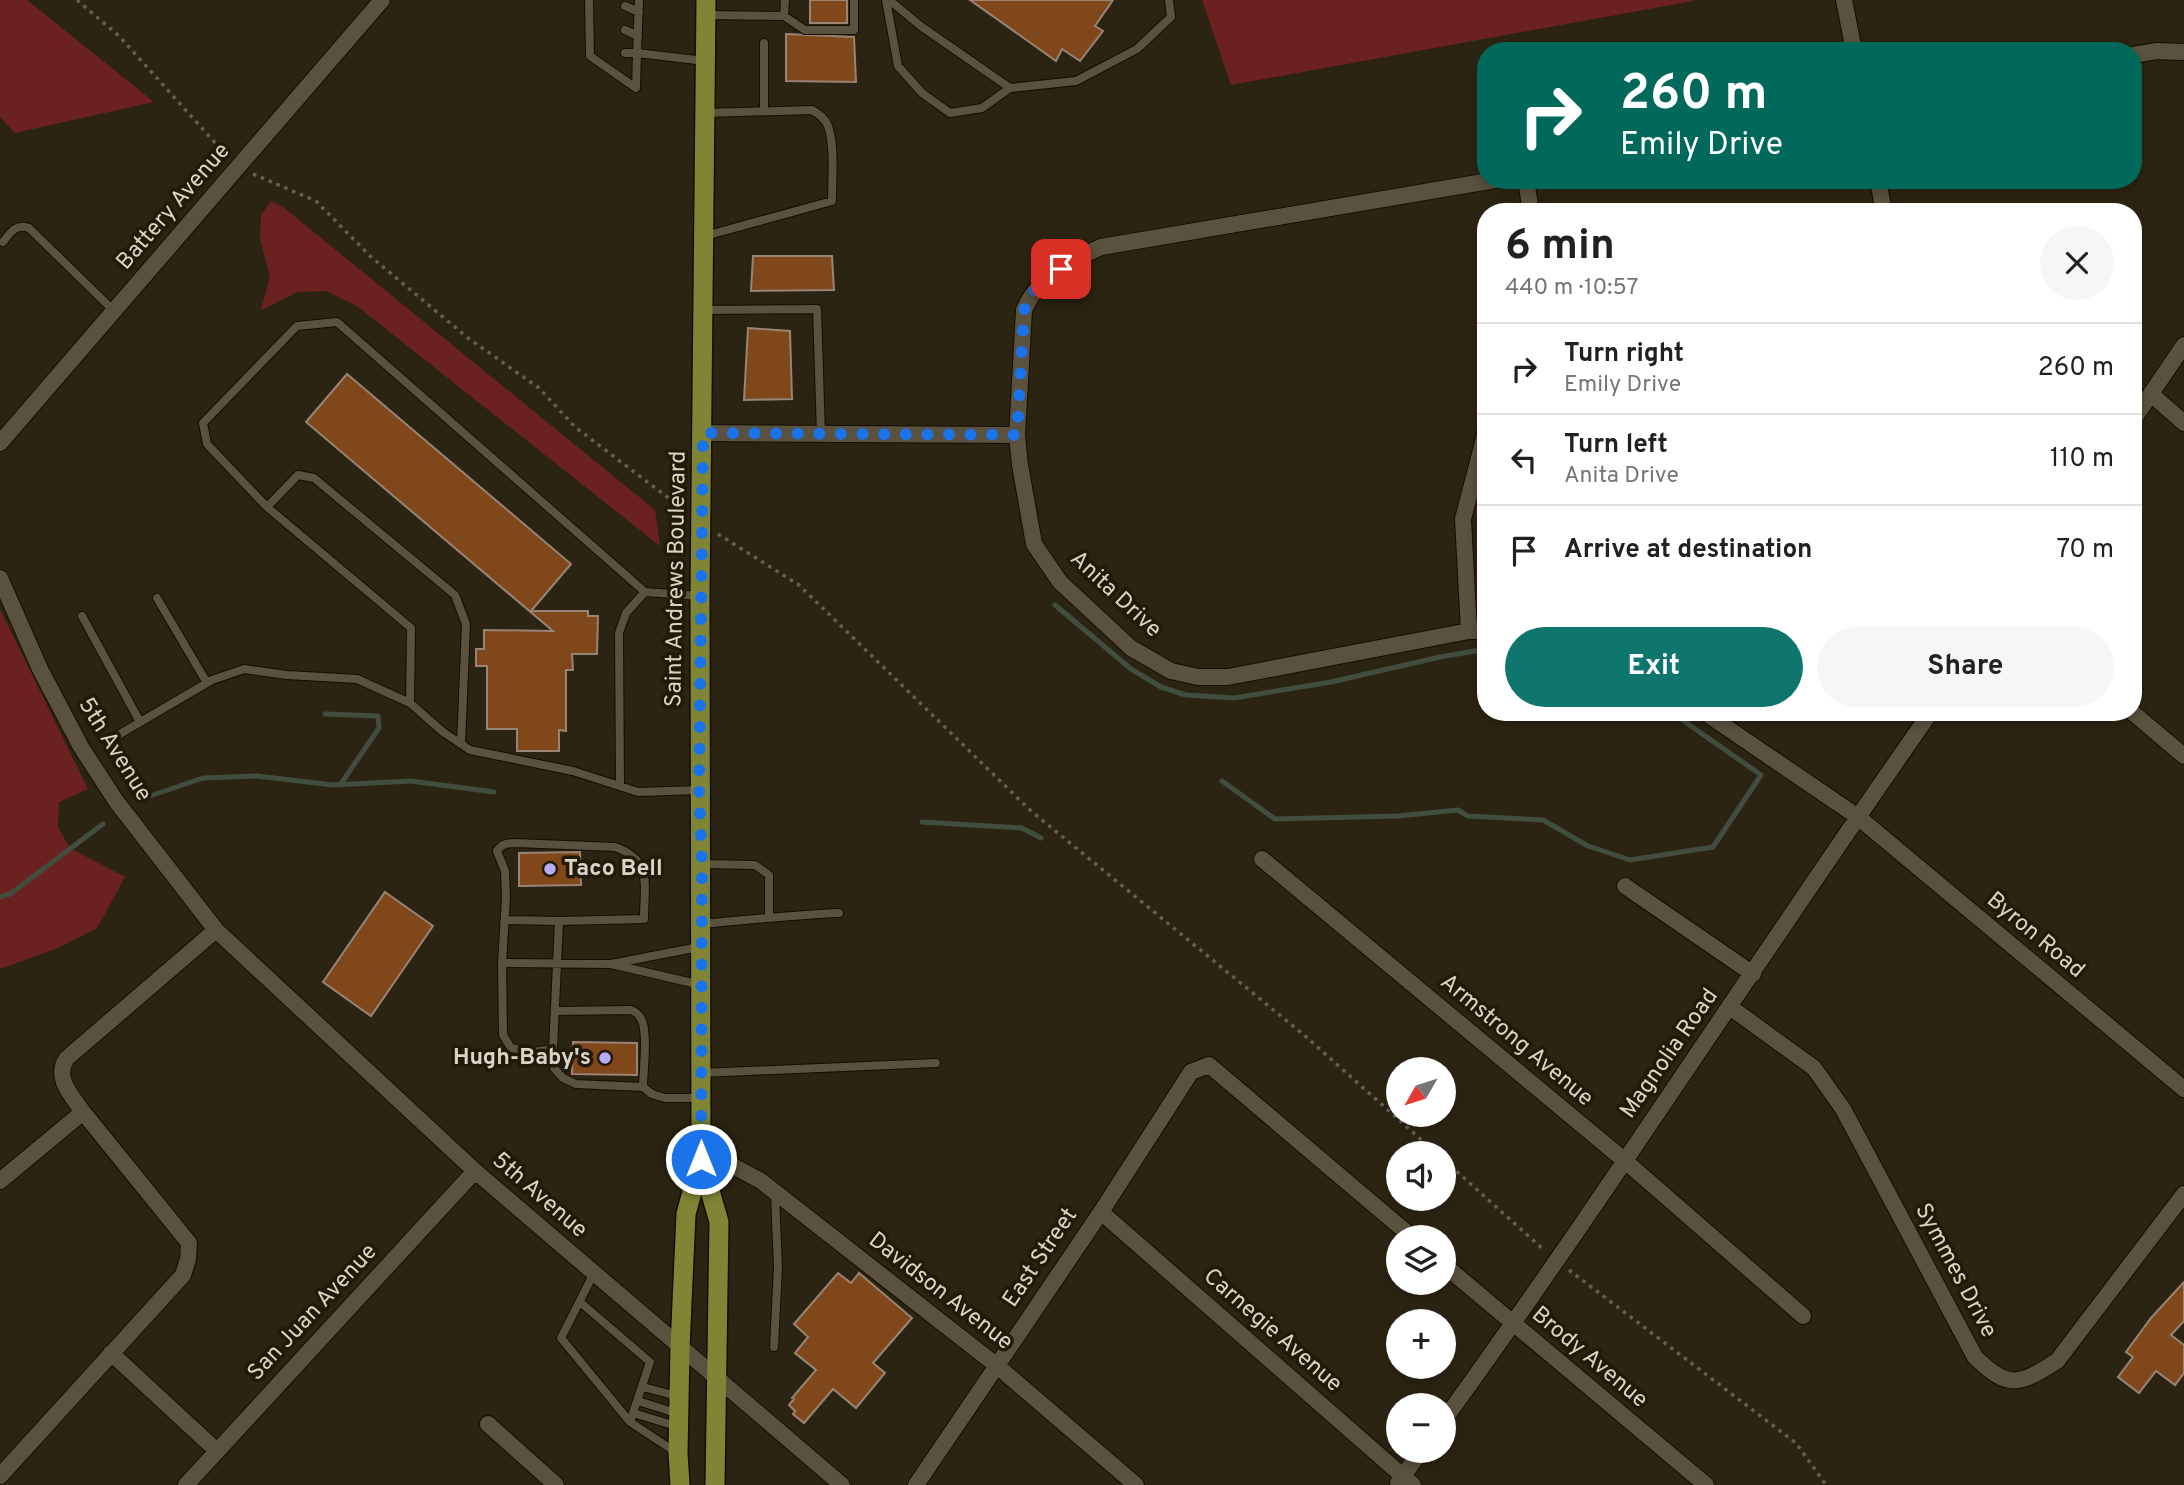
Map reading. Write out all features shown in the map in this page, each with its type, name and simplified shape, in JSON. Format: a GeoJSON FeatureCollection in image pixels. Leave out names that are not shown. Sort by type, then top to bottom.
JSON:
{"type":"FeatureCollection","features":[{"type":"Feature","properties":{"kind":"main road","name":"Saint Andrews Boulevard"},"geometry":{"type":"LineString","coordinates":[[680,1485],[680,1348],[686,1214],[701,1159],[702,864],[699,790],[706,7]]}},
{"type":"Feature","properties":{"kind":"main road","name":"Saint Andrews Boulevard"},"geometry":{"type":"LineString","coordinates":[[701,1159],[719,1222],[715,1485]]}},
{"type":"Feature","properties":{"kind":"street","name":"Battery Avenue"},"geometry":{"type":"LineString","coordinates":[[0,443],[382,0]]}},
{"type":"Feature","properties":{"kind":"street"},"geometry":{"type":"LineString","coordinates":[[1844,0],[1852,42]]}},
{"type":"Feature","properties":{"kind":"street"},"geometry":{"type":"LineString","coordinates":[[2142,54],[2184,52]]}},
{"type":"Feature","properties":{"kind":"street","name":"Anita Drive"},"geometry":{"type":"LineString","coordinates":[[1477,183],[1101,247],[1078,258],[1031,293],[1024,310],[1017,435],[1034,544],[1060,582],[1121,639],[1171,671],[1198,677],[1227,677],[1477,631]]}},
{"type":"Feature","properties":{"kind":"street"},"geometry":{"type":"LineString","coordinates":[[2142,407],[2184,345]]}},
{"type":"Feature","properties":{"kind":"street"},"geometry":{"type":"LineString","coordinates":[[2151,394],[2184,423]]}},
{"type":"Feature","properties":{"kind":"street"},"geometry":{"type":"LineString","coordinates":[[703,433],[1017,435]]}},
{"type":"Feature","properties":{"kind":"street"},"geometry":{"type":"LineString","coordinates":[[1469,631],[1463,519],[1477,465]]}},
{"type":"Feature","properties":{"kind":"street","name":"5th Avenue"},"geometry":{"type":"LineString","coordinates":[[0,578],[40,669],[81,747],[116,801],[216,930],[475,1171],[842,1485]]}},
{"type":"Feature","properties":{"kind":"street"},"geometry":{"type":"LineString","coordinates":[[2142,720],[2184,756]]}},
{"type":"Feature","properties":{"kind":"street"},"geometry":{"type":"LineString","coordinates":[[1717,721],[1858,817]]}},
{"type":"Feature","properties":{"kind":"street","name":"Magnolia Road"},"geometry":{"type":"LineString","coordinates":[[1456,1403],[1925,721]]}},
{"type":"Feature","properties":{"kind":"street","name":"Byron Road"},"geometry":{"type":"LineString","coordinates":[[1858,817],[2184,1089]]}},
{"type":"Feature","properties":{"kind":"street","name":"Armstrong Avenue"},"geometry":{"type":"LineString","coordinates":[[1262,859],[1624,1160],[1803,1316]]}},
{"type":"Feature","properties":{"kind":"street"},"geometry":{"type":"LineString","coordinates":[[1625,886],[1753,974]]}},
{"type":"Feature","properties":{"kind":"street"},"geometry":{"type":"LineString","coordinates":[[0,1476],[183,1275],[189,1243],[83,1112],[66,1087],[62,1065],[216,930]]}},
{"type":"Feature","properties":{"kind":"street","name":"Symmes Drive"},"geometry":{"type":"LineString","coordinates":[[1730,1007],[1814,1068],[1843,1109],[1975,1357],[1992,1373],[2002,1378],[2012,1382],[2031,1378],[2057,1361],[2184,1194]]}},
{"type":"Feature","properties":{"kind":"street","name":"East Street"},"geometry":{"type":"LineString","coordinates":[[916,1485],[1101,1212],[1191,1072],[1209,1065],[1398,1225]]}},
{"type":"Feature","properties":{"kind":"street"},"geometry":{"type":"LineString","coordinates":[[0,1181],[83,1112]]}},
{"type":"Feature","properties":{"kind":"street","name":"Davidson Avenue"},"geometry":{"type":"LineString","coordinates":[[701,1159],[735,1167],[761,1181],[996,1365],[1136,1485]]}},
{"type":"Feature","properties":{"kind":"street","name":"San Juan Avenue"},"geometry":{"type":"LineString","coordinates":[[186,1485],[475,1171]]}},
{"type":"Feature","properties":{"kind":"street","name":"Carnegie Avenue"},"geometry":{"type":"LineString","coordinates":[[1101,1212],[1404,1482]]}},
{"type":"Feature","properties":{"kind":"street","name":"Brody Avenue"},"geometry":{"type":"LineString","coordinates":[[1456,1275],[1706,1485]]}},
{"type":"Feature","properties":{"kind":"street"},"geometry":{"type":"LineString","coordinates":[[111,1353],[217,1451]]}},
{"type":"Feature","properties":{"kind":"street"},"geometry":{"type":"LineString","coordinates":[[488,1424],[556,1485]]}},
{"type":"Feature","properties":{"kind":"street"},"geometry":{"type":"LineString","coordinates":[[1404,1482],[1414,1463]]}},
{"type":"Feature","properties":{"kind":"lane"},"geometry":{"type":"LineString","coordinates":[[589,0],[593,13],[590,56],[636,88],[639,0]]}},
{"type":"Feature","properties":{"kind":"lane"},"geometry":{"type":"LineString","coordinates":[[784,16],[785,0]]}},
{"type":"Feature","properties":{"kind":"lane"},"geometry":{"type":"LineString","coordinates":[[706,7],[784,16],[805,30],[854,30],[854,0]]}},
{"type":"Feature","properties":{"kind":"lane"},"geometry":{"type":"LineString","coordinates":[[888,0],[1010,88]]}},
{"type":"Feature","properties":{"kind":"lane"},"geometry":{"type":"LineString","coordinates":[[888,0],[898,66],[922,93],[950,113],[982,108],[1010,88],[1076,81],[1137,49],[1171,16],[1169,0]]}},
{"type":"Feature","properties":{"kind":"lane"},"geometry":{"type":"LineString","coordinates":[[625,6],[639,12]]}},
{"type":"Feature","properties":{"kind":"lane"},"geometry":{"type":"LineString","coordinates":[[625,30],[638,36]]}},
{"type":"Feature","properties":{"kind":"lane"},"geometry":{"type":"LineString","coordinates":[[764,43],[764,111]]}},
{"type":"Feature","properties":{"kind":"lane"},"geometry":{"type":"LineString","coordinates":[[625,54],[637,52],[705,61]]}},
{"type":"Feature","properties":{"kind":"lane"},"geometry":{"type":"LineString","coordinates":[[705,236],[832,201],[831,142],[828,125],[822,116],[812,110],[706,113]]}},
{"type":"Feature","properties":{"kind":"lane"},"geometry":{"type":"LineString","coordinates":[[3,242],[15,228],[29,228],[114,311]]}},
{"type":"Feature","properties":{"kind":"lane"},"geometry":{"type":"LineString","coordinates":[[703,310],[817,309],[821,434]]}},
{"type":"Feature","properties":{"kind":"lane"},"geometry":{"type":"LineString","coordinates":[[410,703],[411,628],[267,507],[207,443],[203,423],[297,326],[337,322],[645,592],[700,596]]}},
{"type":"Feature","properties":{"kind":"lane"},"geometry":{"type":"LineString","coordinates":[[267,507],[298,475],[314,478],[455,595],[466,624],[461,744]]}},
{"type":"Feature","properties":{"kind":"lane"},"geometry":{"type":"LineString","coordinates":[[620,786],[619,633],[626,613],[645,592]]}},
{"type":"Feature","properties":{"kind":"lane"},"geometry":{"type":"LineString","coordinates":[[157,598],[207,684]]}},
{"type":"Feature","properties":{"kind":"lane"},"geometry":{"type":"LineString","coordinates":[[82,616],[139,722]]}},
{"type":"Feature","properties":{"kind":"lane"},"geometry":{"type":"LineString","coordinates":[[113,738],[207,684],[244,669],[357,680],[410,703],[443,732],[470,750],[573,771],[638,792],[699,790]]}},
{"type":"Feature","properties":{"kind":"lane"},"geometry":{"type":"LineString","coordinates":[[505,920],[644,919],[644,869],[638,859],[629,852],[615,847],[516,843],[500,846],[497,850],[505,871],[503,1035],[511,1048],[521,1051],[553,1049]]}},
{"type":"Feature","properties":{"kind":"lane"},"geometry":{"type":"LineString","coordinates":[[702,864],[755,865],[768,875],[769,916]]}},
{"type":"Feature","properties":{"kind":"lane"},"geometry":{"type":"LineString","coordinates":[[701,924],[757,920],[769,916],[839,913]]}},
{"type":"Feature","properties":{"kind":"lane"},"geometry":{"type":"LineString","coordinates":[[559,921],[554,1068],[563,1078],[576,1084],[643,1087],[652,1094],[665,1098],[701,1098]]}},
{"type":"Feature","properties":{"kind":"lane"},"geometry":{"type":"LineString","coordinates":[[502,963],[611,964],[701,947]]}},
{"type":"Feature","properties":{"kind":"lane"},"geometry":{"type":"LineString","coordinates":[[611,964],[701,985]]}},
{"type":"Feature","properties":{"kind":"lane"},"geometry":{"type":"LineString","coordinates":[[556,1011],[631,1010],[639,1014],[644,1032],[643,1087]]}},
{"type":"Feature","properties":{"kind":"lane"},"geometry":{"type":"LineString","coordinates":[[701,1073],[936,1063]]}},
{"type":"Feature","properties":{"kind":"lane"},"geometry":{"type":"LineString","coordinates":[[774,1347],[778,1268],[775,1192]]}},
{"type":"Feature","properties":{"kind":"lane"},"geometry":{"type":"LineString","coordinates":[[594,1273],[561,1338],[632,1418],[678,1453]]}},
{"type":"Feature","properties":{"kind":"lane"},"geometry":{"type":"LineString","coordinates":[[580,1302],[650,1362],[632,1418]]}},
{"type":"Feature","properties":{"kind":"lane"},"geometry":{"type":"LineString","coordinates":[[643,1387],[680,1413]]}},
{"type":"Feature","properties":{"kind":"lane"},"geometry":{"type":"LineString","coordinates":[[638,1401],[680,1413]]}},
{"type":"Feature","properties":{"kind":"lane"},"geometry":{"type":"LineString","coordinates":[[632,1418],[680,1413]]}},
{"type":"Feature","properties":{"kind":"path"},"geometry":{"type":"LineString","coordinates":[[77,0],[119,36],[238,168],[316,201],[370,256],[468,338],[539,388],[575,427],[702,524],[799,585],[1031,811],[1304,1035],[1423,1141]]}},
{"type":"Feature","properties":{"kind":"path"},"geometry":{"type":"LineString","coordinates":[[1456,1171],[1555,1261],[1796,1443],[1826,1485]]}},
{"type":"Feature","properties":{"kind":"shaded area"},"geometry":{"type":"Polygon","coordinates":[[[0,0],[27,0],[154,102],[15,133],[0,117],[0,0]]]}},
{"type":"Feature","properties":{"kind":"shaded area"},"geometry":{"type":"Polygon","coordinates":[[[1202,0],[1692,0],[1693,1],[1231,85],[1202,0]]]}},
{"type":"Feature","properties":{"kind":"shaded area"},"geometry":{"type":"Polygon","coordinates":[[[271,201],[283,207],[655,510],[660,546],[357,306],[326,291],[297,292],[261,310],[270,277],[260,238],[261,215],[271,201]]]}},
{"type":"Feature","properties":{"kind":"shaded area"},"geometry":{"type":"Polygon","coordinates":[[[0,609],[88,789],[59,802],[58,827],[70,848],[125,877],[97,928],[55,949],[0,969],[0,609]]]}},
{"type":"Feature","properties":{"kind":"building"},"geometry":{"type":"Polygon","coordinates":[[[810,0],[847,0],[847,23],[810,23],[810,0]]]}},
{"type":"Feature","properties":{"kind":"building"},"geometry":{"type":"Polygon","coordinates":[[[970,0],[1113,0],[1095,26],[1103,31],[1080,61],[1062,49],[1056,61],[970,0]]]}},
{"type":"Feature","properties":{"kind":"building"},"geometry":{"type":"Polygon","coordinates":[[[786,34],[854,37],[856,82],[786,81],[786,34]]]}},
{"type":"Feature","properties":{"kind":"building"},"geometry":{"type":"Polygon","coordinates":[[[753,256],[832,256],[834,290],[751,291],[753,256]]]}},
{"type":"Feature","properties":{"kind":"building"},"geometry":{"type":"Polygon","coordinates":[[[748,328],[790,331],[792,399],[744,400],[748,328]]]}},
{"type":"Feature","properties":{"kind":"building"},"geometry":{"type":"Polygon","coordinates":[[[347,374],[571,564],[531,611],[588,611],[588,616],[598,616],[597,654],[572,654],[573,670],[566,670],[566,731],[559,730],[559,751],[517,751],[517,729],[487,729],[487,666],[476,666],[476,649],[484,649],[484,630],[553,631],[306,422],[347,374]]]}},
{"type":"Feature","properties":{"kind":"building","name":"Taco Bell"},"geometry":{"type":"Polygon","coordinates":[[[580,852],[581,885],[519,886],[519,853],[580,852]]]}},
{"type":"Feature","properties":{"kind":"building"},"geometry":{"type":"Polygon","coordinates":[[[385,892],[433,926],[371,1016],[323,982],[385,892]]]}},
{"type":"Feature","properties":{"kind":"building","name":"Hugh-Baby's"},"geometry":{"type":"Polygon","coordinates":[[[573,1042],[637,1043],[637,1075],[572,1074],[573,1042]]]}},
{"type":"Feature","properties":{"kind":"building"},"geometry":{"type":"Polygon","coordinates":[[[838,1273],[851,1283],[859,1273],[912,1318],[873,1363],[885,1373],[856,1408],[833,1389],[804,1423],[793,1414],[795,1411],[789,1405],[816,1370],[795,1353],[808,1337],[794,1324],[838,1273]]]}},
{"type":"Feature","properties":{"kind":"building"},"geometry":{"type":"Polygon","coordinates":[[[2184,1282],[2184,1321],[2171,1335],[2184,1345],[2184,1373],[2175,1385],[2156,1371],[2139,1393],[2118,1377],[2133,1357],[2126,1352],[2151,1318],[2184,1282]]]}},
{"type":"Feature","properties":{"kind":"waterway"},"geometry":{"type":"LineString","coordinates":[[1055,605],[1131,669],[1161,687],[1186,695],[1234,698],[1331,682],[1477,651]]}},
{"type":"Feature","properties":{"kind":"waterway"},"geometry":{"type":"LineString","coordinates":[[325,714],[378,716],[379,728],[340,785]]}},
{"type":"Feature","properties":{"kind":"waterway"},"geometry":{"type":"LineString","coordinates":[[1222,781],[1275,819],[1398,816],[1458,810],[1468,816],[1543,820],[1588,846],[1630,860],[1713,847],[1761,775],[1684,721]]}},
{"type":"Feature","properties":{"kind":"waterway"},"geometry":{"type":"LineString","coordinates":[[141,799],[203,778],[257,776],[333,785],[411,781],[494,792]]}},
{"type":"Feature","properties":{"kind":"waterway"},"geometry":{"type":"LineString","coordinates":[[922,822],[1022,828],[1041,838]]}},
{"type":"Feature","properties":{"kind":"waterway"},"geometry":{"type":"LineString","coordinates":[[0,897],[10,894],[103,824]]}},
{"type":"Feature","properties":{"kind":"place","name":"Taco Bell"},"geometry":{"type":"Point","coordinates":[550,869]}},
{"type":"Feature","properties":{"kind":"place","name":"Hugh-Baby's"},"geometry":{"type":"Point","coordinates":[605,1058]}},
{"type":"Feature","properties":{"kind":"route"},"geometry":{"type":"LineString","coordinates":[[701,1159],[702,864],[699,790],[703,433],[1017,435],[1024,310],[1031,293],[1061,269]]}}]}
